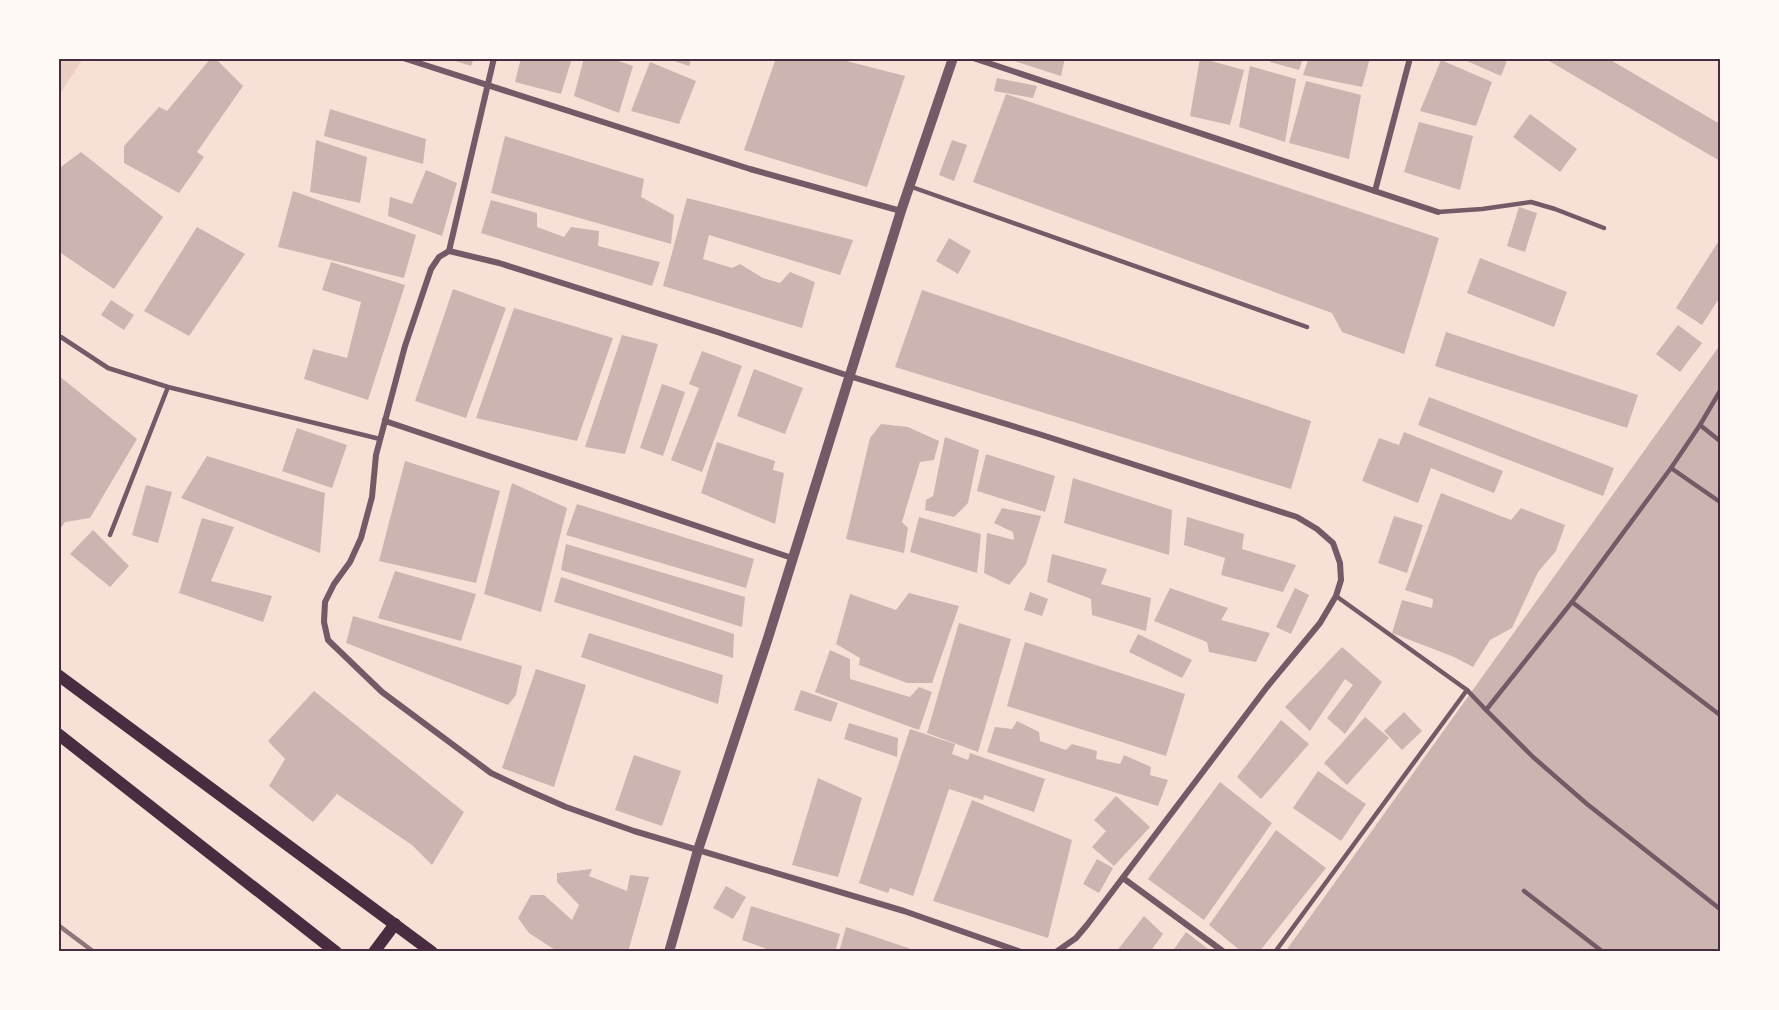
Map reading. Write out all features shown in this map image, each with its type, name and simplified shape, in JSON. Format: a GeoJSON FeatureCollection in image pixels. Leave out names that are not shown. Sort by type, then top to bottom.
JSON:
{"type":"FeatureCollection","features":[{"type":"Feature","properties":{"kind":"main road"},"geometry":{"type":"LineString","coordinates":[[58,675],[432,951]]}},
{"type":"Feature","properties":{"kind":"main road"},"geometry":{"type":"LineString","coordinates":[[58,734],[336,951]]}},
{"type":"Feature","properties":{"kind":"main road"},"geometry":{"type":"LineString","coordinates":[[374,951],[395,924]]}},
{"type":"Feature","properties":{"kind":"street"},"geometry":{"type":"LineString","coordinates":[[404,58],[750,169],[901,211]]}},
{"type":"Feature","properties":{"kind":"street"},"geometry":{"type":"LineString","coordinates":[[449,251],[494,58]]}},
{"type":"Feature","properties":{"kind":"street"},"geometry":{"type":"LineString","coordinates":[[669,951],[698,850],[765,649],[901,211],[953,58]]}},
{"type":"Feature","properties":{"kind":"street"},"geometry":{"type":"LineString","coordinates":[[973,58],[1438,212]]}},
{"type":"Feature","properties":{"kind":"street"},"geometry":{"type":"LineString","coordinates":[[1375,192],[1410,58]]}},
{"type":"Feature","properties":{"kind":"street"},"geometry":{"type":"LineString","coordinates":[[1021,951],[904,911],[598,820],[491,772],[381,692],[328,640],[324,622],[324,603],[350,562],[361,538],[372,497],[373,473],[380,439],[405,346],[431,269],[439,257],[449,251],[499,263],[849,376],[1042,435],[1297,517],[1317,529],[1333,543],[1340,563],[1341,580],[1336,596],[1320,622],[1267,687],[1082,932],[1056,951]]}},
{"type":"Feature","properties":{"kind":"street"},"geometry":{"type":"LineString","coordinates":[[385,420],[792,558]]}},
{"type":"Feature","properties":{"kind":"street"},"geometry":{"type":"LineString","coordinates":[[1123,878],[1224,951]]}},
{"type":"Feature","properties":{"kind":"lane"},"geometry":{"type":"LineString","coordinates":[[909,186],[1307,327]]}},
{"type":"Feature","properties":{"kind":"lane"},"geometry":{"type":"LineString","coordinates":[[1438,212],[1531,202],[1604,228]]}},
{"type":"Feature","properties":{"kind":"lane"},"geometry":{"type":"LineString","coordinates":[[61,338],[108,368],[168,387],[380,439]]}},
{"type":"Feature","properties":{"kind":"lane"},"geometry":{"type":"LineString","coordinates":[[110,536],[168,387]]}},
{"type":"Feature","properties":{"kind":"lane"},"geometry":{"type":"LineString","coordinates":[[1486,710],[1572,602],[1671,468],[1720,391]]}},
{"type":"Feature","properties":{"kind":"lane"},"geometry":{"type":"LineString","coordinates":[[1700,425],[1720,441]]}},
{"type":"Feature","properties":{"kind":"lane"},"geometry":{"type":"LineString","coordinates":[[1671,468],[1720,502]]}},
{"type":"Feature","properties":{"kind":"lane"},"geometry":{"type":"LineString","coordinates":[[1336,596],[1467,690],[1533,757],[1587,804],[1720,909]]}},
{"type":"Feature","properties":{"kind":"lane"},"geometry":{"type":"LineString","coordinates":[[1572,602],[1720,715]]}},
{"type":"Feature","properties":{"kind":"lane"},"geometry":{"type":"LineString","coordinates":[[1275,951],[1467,690]]}},
{"type":"Feature","properties":{"kind":"lane"},"geometry":{"type":"LineString","coordinates":[[1524,891],[1603,951]]}},
{"type":"Feature","properties":{"kind":"shaded area"},"geometry":{"type":"Polygon","coordinates":[[[58,59],[83,59],[59,95],[58,59]]]}},
{"type":"Feature","properties":{"kind":"building"},"geometry":{"type":"Polygon","coordinates":[[[211,58],[215,58],[243,86],[197,152],[204,157],[179,193],[124,163],[124,146],[159,107],[167,111],[211,58]]]}},
{"type":"Feature","properties":{"kind":"building"},"geometry":{"type":"Polygon","coordinates":[[[446,58],[474,58],[471,66],[446,58]]]}},
{"type":"Feature","properties":{"kind":"building"},"geometry":{"type":"Polygon","coordinates":[[[521,58],[572,58],[561,94],[515,82],[521,58]]]}},
{"type":"Feature","properties":{"kind":"building"},"geometry":{"type":"Polygon","coordinates":[[[584,58],[610,58],[633,66],[619,113],[574,96],[584,58]]]}},
{"type":"Feature","properties":{"kind":"building"},"geometry":{"type":"Polygon","coordinates":[[[665,58],[692,58],[689,66],[665,58]]]}},
{"type":"Feature","properties":{"kind":"building"},"geometry":{"type":"Polygon","coordinates":[[[776,58],[835,58],[905,76],[867,187],[744,150],[776,58]]]}},
{"type":"Feature","properties":{"kind":"building"},"geometry":{"type":"Polygon","coordinates":[[[1005,58],[1065,58],[1061,76],[1005,58]]]}},
{"type":"Feature","properties":{"kind":"building"},"geometry":{"type":"Polygon","coordinates":[[[1200,58],[1244,70],[1230,125],[1190,116],[1200,58]]]}},
{"type":"Feature","properties":{"kind":"building"},"geometry":{"type":"Polygon","coordinates":[[[1271,58],[1303,58],[1299,70],[1270,62],[1271,58]]]}},
{"type":"Feature","properties":{"kind":"building"},"geometry":{"type":"Polygon","coordinates":[[[1309,58],[1370,58],[1362,87],[1303,75],[1309,58]]]}},
{"type":"Feature","properties":{"kind":"building"},"geometry":{"type":"Polygon","coordinates":[[[1460,58],[1508,58],[1501,76],[1460,58]]]}},
{"type":"Feature","properties":{"kind":"building"},"geometry":{"type":"Polygon","coordinates":[[[1544,58],[1607,58],[1720,124],[1720,161],[1544,58]]]}},
{"type":"Feature","properties":{"kind":"building"},"geometry":{"type":"Polygon","coordinates":[[[1441,60],[1492,82],[1476,126],[1420,111],[1441,60]]]}},
{"type":"Feature","properties":{"kind":"building"},"geometry":{"type":"Polygon","coordinates":[[[650,62],[696,81],[679,124],[631,111],[650,62]]]}},
{"type":"Feature","properties":{"kind":"building"},"geometry":{"type":"Polygon","coordinates":[[[1250,66],[1296,79],[1285,142],[1239,127],[1250,66]]]}},
{"type":"Feature","properties":{"kind":"building"},"geometry":{"type":"Polygon","coordinates":[[[997,78],[1037,86],[1033,98],[994,91],[997,78]]]}},
{"type":"Feature","properties":{"kind":"building"},"geometry":{"type":"Polygon","coordinates":[[[1306,81],[1361,95],[1349,159],[1289,143],[1306,81]]]}},
{"type":"Feature","properties":{"kind":"building"},"geometry":{"type":"Polygon","coordinates":[[[1006,94],[1439,238],[1404,354],[1342,332],[1332,313],[973,182],[1006,94]]]}},
{"type":"Feature","properties":{"kind":"building"},"geometry":{"type":"Polygon","coordinates":[[[330,109],[426,139],[423,164],[324,136],[330,109]]]}},
{"type":"Feature","properties":{"kind":"building"},"geometry":{"type":"Polygon","coordinates":[[[1530,114],[1577,149],[1560,172],[1513,137],[1530,114]]]}},
{"type":"Feature","properties":{"kind":"building"},"geometry":{"type":"Polygon","coordinates":[[[1419,122],[1473,136],[1460,190],[1404,172],[1419,122]]]}},
{"type":"Feature","properties":{"kind":"building"},"geometry":{"type":"Polygon","coordinates":[[[505,136],[644,179],[641,197],[674,215],[671,244],[491,193],[505,136]]]}},
{"type":"Feature","properties":{"kind":"building"},"geometry":{"type":"Polygon","coordinates":[[[316,140],[367,157],[360,203],[310,192],[316,140]]]}},
{"type":"Feature","properties":{"kind":"building"},"geometry":{"type":"Polygon","coordinates":[[[952,140],[967,145],[954,181],[939,175],[952,140]]]}},
{"type":"Feature","properties":{"kind":"building"},"geometry":{"type":"Polygon","coordinates":[[[81,152],[163,217],[114,289],[58,251],[58,169],[81,152]]]}},
{"type":"Feature","properties":{"kind":"building"},"geometry":{"type":"Polygon","coordinates":[[[426,170],[457,183],[442,236],[388,216],[390,197],[412,204],[426,170]]]}},
{"type":"Feature","properties":{"kind":"building"},"geometry":{"type":"Polygon","coordinates":[[[293,191],[416,235],[404,278],[278,247],[293,191]]]}},
{"type":"Feature","properties":{"kind":"building"},"geometry":{"type":"Polygon","coordinates":[[[687,198],[853,240],[840,275],[709,235],[703,259],[732,268],[740,264],[763,278],[780,283],[790,272],[815,282],[802,328],[663,286],[687,198]]]}},
{"type":"Feature","properties":{"kind":"building"},"geometry":{"type":"Polygon","coordinates":[[[491,200],[537,213],[537,227],[564,237],[571,227],[599,231],[598,246],[660,262],[652,286],[481,233],[491,200]]]}},
{"type":"Feature","properties":{"kind":"building"},"geometry":{"type":"Polygon","coordinates":[[[1519,207],[1537,213],[1525,252],[1507,246],[1519,207]]]}},
{"type":"Feature","properties":{"kind":"building"},"geometry":{"type":"Polygon","coordinates":[[[197,227],[245,254],[189,336],[144,311],[197,227]]]}},
{"type":"Feature","properties":{"kind":"building"},"geometry":{"type":"Polygon","coordinates":[[[949,238],[971,251],[958,274],[936,261],[949,238]]]}},
{"type":"Feature","properties":{"kind":"building"},"geometry":{"type":"Polygon","coordinates":[[[1720,239],[1720,297],[1702,325],[1676,308],[1720,239]]]}},
{"type":"Feature","properties":{"kind":"building"},"geometry":{"type":"Polygon","coordinates":[[[1480,258],[1567,292],[1554,327],[1467,293],[1480,258]]]}},
{"type":"Feature","properties":{"kind":"building"},"geometry":{"type":"Polygon","coordinates":[[[331,262],[405,285],[368,400],[304,379],[313,349],[347,358],[361,302],[322,290],[331,262]]]}},
{"type":"Feature","properties":{"kind":"building"},"geometry":{"type":"Polygon","coordinates":[[[453,289],[506,308],[466,418],[415,401],[453,289]]]}},
{"type":"Feature","properties":{"kind":"building"},"geometry":{"type":"Polygon","coordinates":[[[922,290],[1311,421],[1291,489],[895,367],[922,290]]]}},
{"type":"Feature","properties":{"kind":"building"},"geometry":{"type":"Polygon","coordinates":[[[111,300],[134,315],[124,330],[101,315],[111,300]]]}},
{"type":"Feature","properties":{"kind":"building"},"geometry":{"type":"Polygon","coordinates":[[[514,308],[613,338],[577,441],[476,418],[514,308]]]}},
{"type":"Feature","properties":{"kind":"building"},"geometry":{"type":"Polygon","coordinates":[[[1678,325],[1702,343],[1680,372],[1656,354],[1678,325]]]}},
{"type":"Feature","properties":{"kind":"building"},"geometry":{"type":"Polygon","coordinates":[[[1446,332],[1638,395],[1627,428],[1435,366],[1446,332]]]}},
{"type":"Feature","properties":{"kind":"building"},"geometry":{"type":"Polygon","coordinates":[[[622,335],[658,344],[625,454],[585,447],[622,335]]]}},
{"type":"Feature","properties":{"kind":"building"},"geometry":{"type":"Polygon","coordinates":[[[1720,345],[1720,952],[1285,952],[1720,345]]]}},
{"type":"Feature","properties":{"kind":"building"},"geometry":{"type":"Polygon","coordinates":[[[702,351],[742,366],[702,472],[671,460],[699,388],[689,384],[702,351]]]}},
{"type":"Feature","properties":{"kind":"building"},"geometry":{"type":"Polygon","coordinates":[[[754,369],[803,388],[785,434],[737,416],[754,369]]]}},
{"type":"Feature","properties":{"kind":"building"},"geometry":{"type":"Polygon","coordinates":[[[58,375],[137,439],[90,518],[65,522],[58,532],[58,375]]]}},
{"type":"Feature","properties":{"kind":"building"},"geometry":{"type":"Polygon","coordinates":[[[662,384],[685,392],[663,456],[640,448],[662,384]]]}},
{"type":"Feature","properties":{"kind":"building"},"geometry":{"type":"Polygon","coordinates":[[[1429,397],[1614,468],[1603,496],[1418,425],[1429,397]]]}},
{"type":"Feature","properties":{"kind":"building"},"geometry":{"type":"Polygon","coordinates":[[[881,424],[908,427],[939,441],[934,460],[920,462],[902,522],[908,528],[904,553],[846,539],[870,438],[881,424]]]}},
{"type":"Feature","properties":{"kind":"building"},"geometry":{"type":"Polygon","coordinates":[[[297,428],[347,445],[332,488],[282,471],[297,428]]]}},
{"type":"Feature","properties":{"kind":"building"},"geometry":{"type":"Polygon","coordinates":[[[1404,432],[1503,471],[1494,493],[1431,468],[1418,503],[1362,481],[1379,438],[1399,445],[1404,432]]]}},
{"type":"Feature","properties":{"kind":"building"},"geometry":{"type":"Polygon","coordinates":[[[945,437],[979,450],[968,503],[954,517],[925,510],[926,500],[933,496],[945,437]]]}},
{"type":"Feature","properties":{"kind":"building"},"geometry":{"type":"Polygon","coordinates":[[[717,442],[775,461],[773,470],[784,473],[775,524],[701,493],[717,442]]]}},
{"type":"Feature","properties":{"kind":"building"},"geometry":{"type":"Polygon","coordinates":[[[986,454],[1055,476],[1045,512],[977,491],[986,454]]]}},
{"type":"Feature","properties":{"kind":"building"},"geometry":{"type":"Polygon","coordinates":[[[207,456],[325,493],[320,553],[181,498],[207,456]]]}},
{"type":"Feature","properties":{"kind":"building"},"geometry":{"type":"Polygon","coordinates":[[[405,461],[500,491],[476,583],[379,561],[405,461]]]}},
{"type":"Feature","properties":{"kind":"building"},"geometry":{"type":"Polygon","coordinates":[[[1073,478],[1172,510],[1169,555],[1064,523],[1073,478]]]}},
{"type":"Feature","properties":{"kind":"building"},"geometry":{"type":"Polygon","coordinates":[[[512,483],[567,508],[541,612],[484,594],[512,483]]]}},
{"type":"Feature","properties":{"kind":"building"},"geometry":{"type":"Polygon","coordinates":[[[146,485],[172,492],[158,543],[132,535],[146,485]]]}},
{"type":"Feature","properties":{"kind":"building"},"geometry":{"type":"Polygon","coordinates":[[[1441,493],[1511,520],[1521,508],[1565,525],[1556,551],[1538,572],[1512,628],[1490,640],[1473,667],[1454,657],[1392,633],[1402,600],[1432,608],[1433,599],[1405,590],[1441,493]]]}},
{"type":"Feature","properties":{"kind":"building"},"geometry":{"type":"Polygon","coordinates":[[[577,504],[754,559],[746,588],[566,535],[577,504]]]}},
{"type":"Feature","properties":{"kind":"building"},"geometry":{"type":"Polygon","coordinates":[[[1002,508],[1041,516],[1026,564],[1009,585],[984,573],[987,533],[1014,540],[1013,532],[994,523],[1002,508]]]}},
{"type":"Feature","properties":{"kind":"building"},"geometry":{"type":"Polygon","coordinates":[[[1394,516],[1423,525],[1407,573],[1378,563],[1394,516]]]}},
{"type":"Feature","properties":{"kind":"building"},"geometry":{"type":"Polygon","coordinates":[[[919,517],[981,534],[977,573],[910,552],[919,517]]]}},
{"type":"Feature","properties":{"kind":"building"},"geometry":{"type":"Polygon","coordinates":[[[1187,517],[1244,534],[1242,549],[1296,565],[1283,592],[1221,575],[1225,558],[1184,545],[1187,517]]]}},
{"type":"Feature","properties":{"kind":"building"},"geometry":{"type":"Polygon","coordinates":[[[202,518],[234,527],[211,581],[272,596],[263,622],[179,593],[202,518]]]}},
{"type":"Feature","properties":{"kind":"building"},"geometry":{"type":"Polygon","coordinates":[[[93,530],[129,566],[110,587],[70,554],[93,530]]]}},
{"type":"Feature","properties":{"kind":"building"},"geometry":{"type":"Polygon","coordinates":[[[566,544],[745,597],[742,627],[561,570],[566,544]]]}},
{"type":"Feature","properties":{"kind":"building"},"geometry":{"type":"Polygon","coordinates":[[[1052,554],[1107,569],[1101,584],[1151,598],[1146,631],[1092,615],[1091,599],[1047,582],[1052,554]]]}},
{"type":"Feature","properties":{"kind":"building"},"geometry":{"type":"Polygon","coordinates":[[[395,571],[476,594],[461,641],[378,618],[395,571]]]}},
{"type":"Feature","properties":{"kind":"building"},"geometry":{"type":"Polygon","coordinates":[[[561,577],[734,634],[733,658],[554,602],[561,577]]]}},
{"type":"Feature","properties":{"kind":"building"},"geometry":{"type":"Polygon","coordinates":[[[1170,588],[1228,608],[1221,620],[1270,633],[1256,662],[1209,652],[1207,642],[1154,621],[1170,588]]]}},
{"type":"Feature","properties":{"kind":"building"},"geometry":{"type":"Polygon","coordinates":[[[1295,588],[1309,595],[1291,634],[1276,627],[1295,588]]]}},
{"type":"Feature","properties":{"kind":"building"},"geometry":{"type":"Polygon","coordinates":[[[1030,592],[1048,599],[1042,616],[1024,610],[1030,592]]]}},
{"type":"Feature","properties":{"kind":"building"},"geometry":{"type":"Polygon","coordinates":[[[909,593],[959,606],[932,683],[907,683],[859,665],[860,658],[836,644],[850,594],[896,610],[909,593]]]}},
{"type":"Feature","properties":{"kind":"building"},"geometry":{"type":"Polygon","coordinates":[[[353,616],[522,666],[516,695],[508,705],[346,643],[353,616]]]}},
{"type":"Feature","properties":{"kind":"building"},"geometry":{"type":"Polygon","coordinates":[[[959,623],[1011,639],[978,752],[927,733],[959,623]]]}},
{"type":"Feature","properties":{"kind":"building"},"geometry":{"type":"Polygon","coordinates":[[[589,633],[723,675],[718,704],[581,657],[589,633]]]}},
{"type":"Feature","properties":{"kind":"building"},"geometry":{"type":"Polygon","coordinates":[[[1138,634],[1192,660],[1182,678],[1129,652],[1138,634]]]}},
{"type":"Feature","properties":{"kind":"building"},"geometry":{"type":"Polygon","coordinates":[[[1025,642],[1185,694],[1166,756],[1007,706],[1025,642]]]}},
{"type":"Feature","properties":{"kind":"building"},"geometry":{"type":"Polygon","coordinates":[[[1342,647],[1382,682],[1345,734],[1327,718],[1353,685],[1345,679],[1310,731],[1285,707],[1342,647]]]}},
{"type":"Feature","properties":{"kind":"building"},"geometry":{"type":"Polygon","coordinates":[[[830,650],[850,659],[850,679],[910,697],[919,687],[932,692],[919,730],[815,692],[830,650]]]}},
{"type":"Feature","properties":{"kind":"building"},"geometry":{"type":"Polygon","coordinates":[[[536,669],[586,685],[554,787],[502,768],[536,669]]]}},
{"type":"Feature","properties":{"kind":"building"},"geometry":{"type":"Polygon","coordinates":[[[801,690],[838,703],[831,722],[794,710],[801,690]]]}},
{"type":"Feature","properties":{"kind":"building"},"geometry":{"type":"Polygon","coordinates":[[[314,691],[464,812],[432,865],[412,845],[337,794],[313,822],[269,786],[285,759],[268,741],[314,691]]]}},
{"type":"Feature","properties":{"kind":"building"},"geometry":{"type":"Polygon","coordinates":[[[1404,712],[1422,731],[1402,750],[1384,731],[1404,712]]]}},
{"type":"Feature","properties":{"kind":"building"},"geometry":{"type":"Polygon","coordinates":[[[1365,717],[1389,738],[1347,785],[1324,763],[1365,717]]]}},
{"type":"Feature","properties":{"kind":"building"},"geometry":{"type":"Polygon","coordinates":[[[1281,720],[1309,744],[1261,799],[1237,777],[1281,720]]]}},
{"type":"Feature","properties":{"kind":"building"},"geometry":{"type":"Polygon","coordinates":[[[1017,721],[1039,732],[1040,741],[1066,750],[1072,744],[1097,751],[1096,759],[1120,764],[1124,755],[1151,767],[1150,775],[1168,780],[1158,806],[987,752],[995,727],[1012,729],[1017,721]]]}},
{"type":"Feature","properties":{"kind":"building"},"geometry":{"type":"Polygon","coordinates":[[[849,723],[898,738],[897,757],[844,739],[849,723]]]}},
{"type":"Feature","properties":{"kind":"building"},"geometry":{"type":"Polygon","coordinates":[[[910,729],[955,744],[952,754],[968,760],[970,753],[1045,779],[1034,812],[984,795],[983,800],[949,789],[913,896],[890,888],[888,893],[859,883],[910,729]]]}},
{"type":"Feature","properties":{"kind":"building"},"geometry":{"type":"Polygon","coordinates":[[[634,755],[681,771],[662,826],[615,810],[634,755]]]}},
{"type":"Feature","properties":{"kind":"building"},"geometry":{"type":"Polygon","coordinates":[[[1318,771],[1366,804],[1341,841],[1293,808],[1318,771]]]}},
{"type":"Feature","properties":{"kind":"building"},"geometry":{"type":"Polygon","coordinates":[[[818,778],[862,798],[838,877],[792,865],[818,778]]]}},
{"type":"Feature","properties":{"kind":"building"},"geometry":{"type":"Polygon","coordinates":[[[1220,782],[1272,823],[1204,920],[1148,879],[1220,782]]]}},
{"type":"Feature","properties":{"kind":"building"},"geometry":{"type":"Polygon","coordinates":[[[1116,796],[1150,827],[1114,866],[1092,847],[1106,831],[1094,820],[1116,796]]]}},
{"type":"Feature","properties":{"kind":"building"},"geometry":{"type":"Polygon","coordinates":[[[972,800],[1072,840],[1048,938],[933,901],[972,800]]]}},
{"type":"Feature","properties":{"kind":"building"},"geometry":{"type":"Polygon","coordinates":[[[1276,830],[1326,868],[1259,952],[1242,952],[1209,925],[1276,830]]]}},
{"type":"Feature","properties":{"kind":"building"},"geometry":{"type":"Polygon","coordinates":[[[1097,859],[1113,868],[1099,893],[1083,884],[1097,859]]]}},
{"type":"Feature","properties":{"kind":"building"},"geometry":{"type":"Polygon","coordinates":[[[592,869],[589,876],[627,891],[630,875],[649,877],[628,952],[558,952],[529,933],[518,918],[531,895],[544,895],[572,920],[579,905],[557,882],[557,873],[592,869]]]}},
{"type":"Feature","properties":{"kind":"building"},"geometry":{"type":"Polygon","coordinates":[[[726,886],[746,897],[733,919],[713,908],[726,886]]]}},
{"type":"Feature","properties":{"kind":"building"},"geometry":{"type":"Polygon","coordinates":[[[751,906],[840,934],[835,952],[775,952],[742,940],[751,906]]]}},
{"type":"Feature","properties":{"kind":"building"},"geometry":{"type":"Polygon","coordinates":[[[1144,916],[1163,934],[1150,952],[1116,952],[1144,916]]]}},
{"type":"Feature","properties":{"kind":"building"},"geometry":{"type":"Polygon","coordinates":[[[846,927],[917,951],[917,952],[839,952],[846,927]]]}},
{"type":"Feature","properties":{"kind":"building"},"geometry":{"type":"Polygon","coordinates":[[[1186,932],[1212,952],[1172,952],[1186,932]]]}},
{"type":"Feature","properties":{"kind":"railway"},"geometry":{"type":"LineString","coordinates":[[58,925],[94,952]]}}]}
